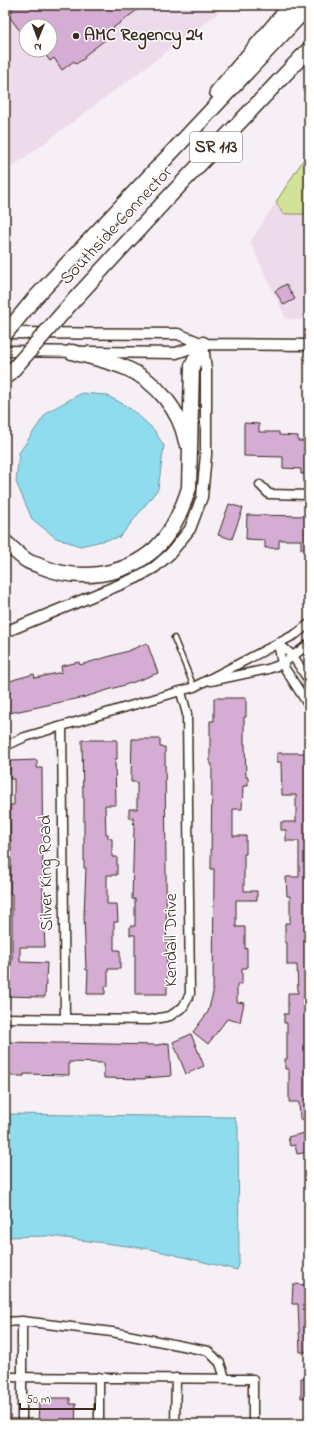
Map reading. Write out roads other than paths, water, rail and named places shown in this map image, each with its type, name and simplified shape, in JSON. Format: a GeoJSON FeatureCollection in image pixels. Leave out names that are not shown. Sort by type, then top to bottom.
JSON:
{"type":"FeatureCollection","features":[{"type":"Feature","properties":{"kind":"highway"},"geometry":{"type":"LineString","coordinates":[[183,139],[214,95],[291,5]]}},
{"type":"Feature","properties":{"kind":"highway","name":"Southside Connector"},"geometry":{"type":"LineString","coordinates":[[5,333],[34,299],[309,6]]}},
{"type":"Feature","properties":{"kind":"highway","name":"Southside Connector"},"geometry":{"type":"LineString","coordinates":[[5,379],[74,300],[165,201],[309,49]]}},
{"type":"Feature","properties":{"kind":"highway"},"geometry":{"type":"LineString","coordinates":[[5,542],[26,560],[51,570],[70,575],[104,574],[127,567],[155,548],[177,519],[189,488],[192,366],[203,344]]}},
{"type":"Feature","properties":{"kind":"highway"},"geometry":{"type":"LineString","coordinates":[[72,352],[127,369],[155,387],[165,397],[179,418],[185,434],[190,463]]}},
{"type":"Feature","properties":{"kind":"street"},"geometry":{"type":"LineString","coordinates":[[5,333],[178,334],[203,344]]}},
{"type":"Feature","properties":{"kind":"street"},"geometry":{"type":"LineString","coordinates":[[5,632],[136,578],[155,567],[170,554],[190,529],[202,497],[206,455],[206,370],[203,344]]}},
{"type":"Feature","properties":{"kind":"street"},"geometry":{"type":"LineString","coordinates":[[5,351],[176,353],[203,344],[309,345]]}},
{"type":"Feature","properties":{"kind":"street"},"geometry":{"type":"LineString","coordinates":[[260,485],[269,494],[309,495]]}},
{"type":"Feature","properties":{"kind":"street"},"geometry":{"type":"LineString","coordinates":[[5,746],[25,737],[181,692],[296,634],[309,624]]}},
{"type":"Feature","properties":{"kind":"street"},"geometry":{"type":"LineString","coordinates":[[278,643],[293,656],[309,681]]}},
{"type":"Feature","properties":{"kind":"street"},"geometry":{"type":"LineString","coordinates":[[278,643],[282,664],[309,706]]}},
{"type":"Feature","properties":{"kind":"street"},"geometry":{"type":"LineString","coordinates":[[196,685],[268,669],[282,664],[309,644]]}},
{"type":"Feature","properties":{"kind":"street","name":"Kendall Drive"},"geometry":{"type":"LineString","coordinates":[[5,1018],[149,1020],[170,1016],[183,1007],[190,994],[186,714],[181,692]]}},
{"type":"Feature","properties":{"kind":"street","name":"Silver King Road"},"geometry":{"type":"LineString","coordinates":[[62,727],[65,1019]]}},
{"type":"Feature","properties":{"kind":"street"},"geometry":{"type":"LineString","coordinates":[[22,1321],[22,1424]]}},
{"type":"Feature","properties":{"kind":"street"},"geometry":{"type":"LineString","coordinates":[[5,1322],[22,1321],[112,1332],[208,1351],[220,1362],[225,1378]]}},
{"type":"Feature","properties":{"kind":"street"},"geometry":{"type":"LineString","coordinates":[[5,1377],[253,1379],[253,1424]]}},
{"type":"Feature","properties":{"kind":"street"},"geometry":{"type":"LineString","coordinates":[[99,1377],[99,1424]]}},
{"type":"Feature","properties":{"kind":"street"},"geometry":{"type":"LineString","coordinates":[[175,1424],[176,1378]]}},
{"type":"Feature","properties":{"kind":"lane"},"geometry":{"type":"LineString","coordinates":[[174,638],[196,685]]}},
{"type":"Feature","properties":{"kind":"water"},"geometry":{"type":"Polygon","coordinates":[[[82,393],[106,395],[123,404],[136,413],[154,430],[164,446],[158,489],[120,537],[80,546],[56,538],[32,519],[16,482],[19,453],[47,412],[82,393]]]}},
{"type":"Feature","properties":{"kind":"water"},"geometry":{"type":"Polygon","coordinates":[[[5,1114],[234,1117],[238,1127],[239,1264],[237,1270],[150,1249],[50,1236],[5,1237],[5,1114]]]}},
{"type":"Feature","properties":{"kind":"place","name":"AMC Regency 24"},"geometry":{"type":"Point","coordinates":[76,36]}}]}
